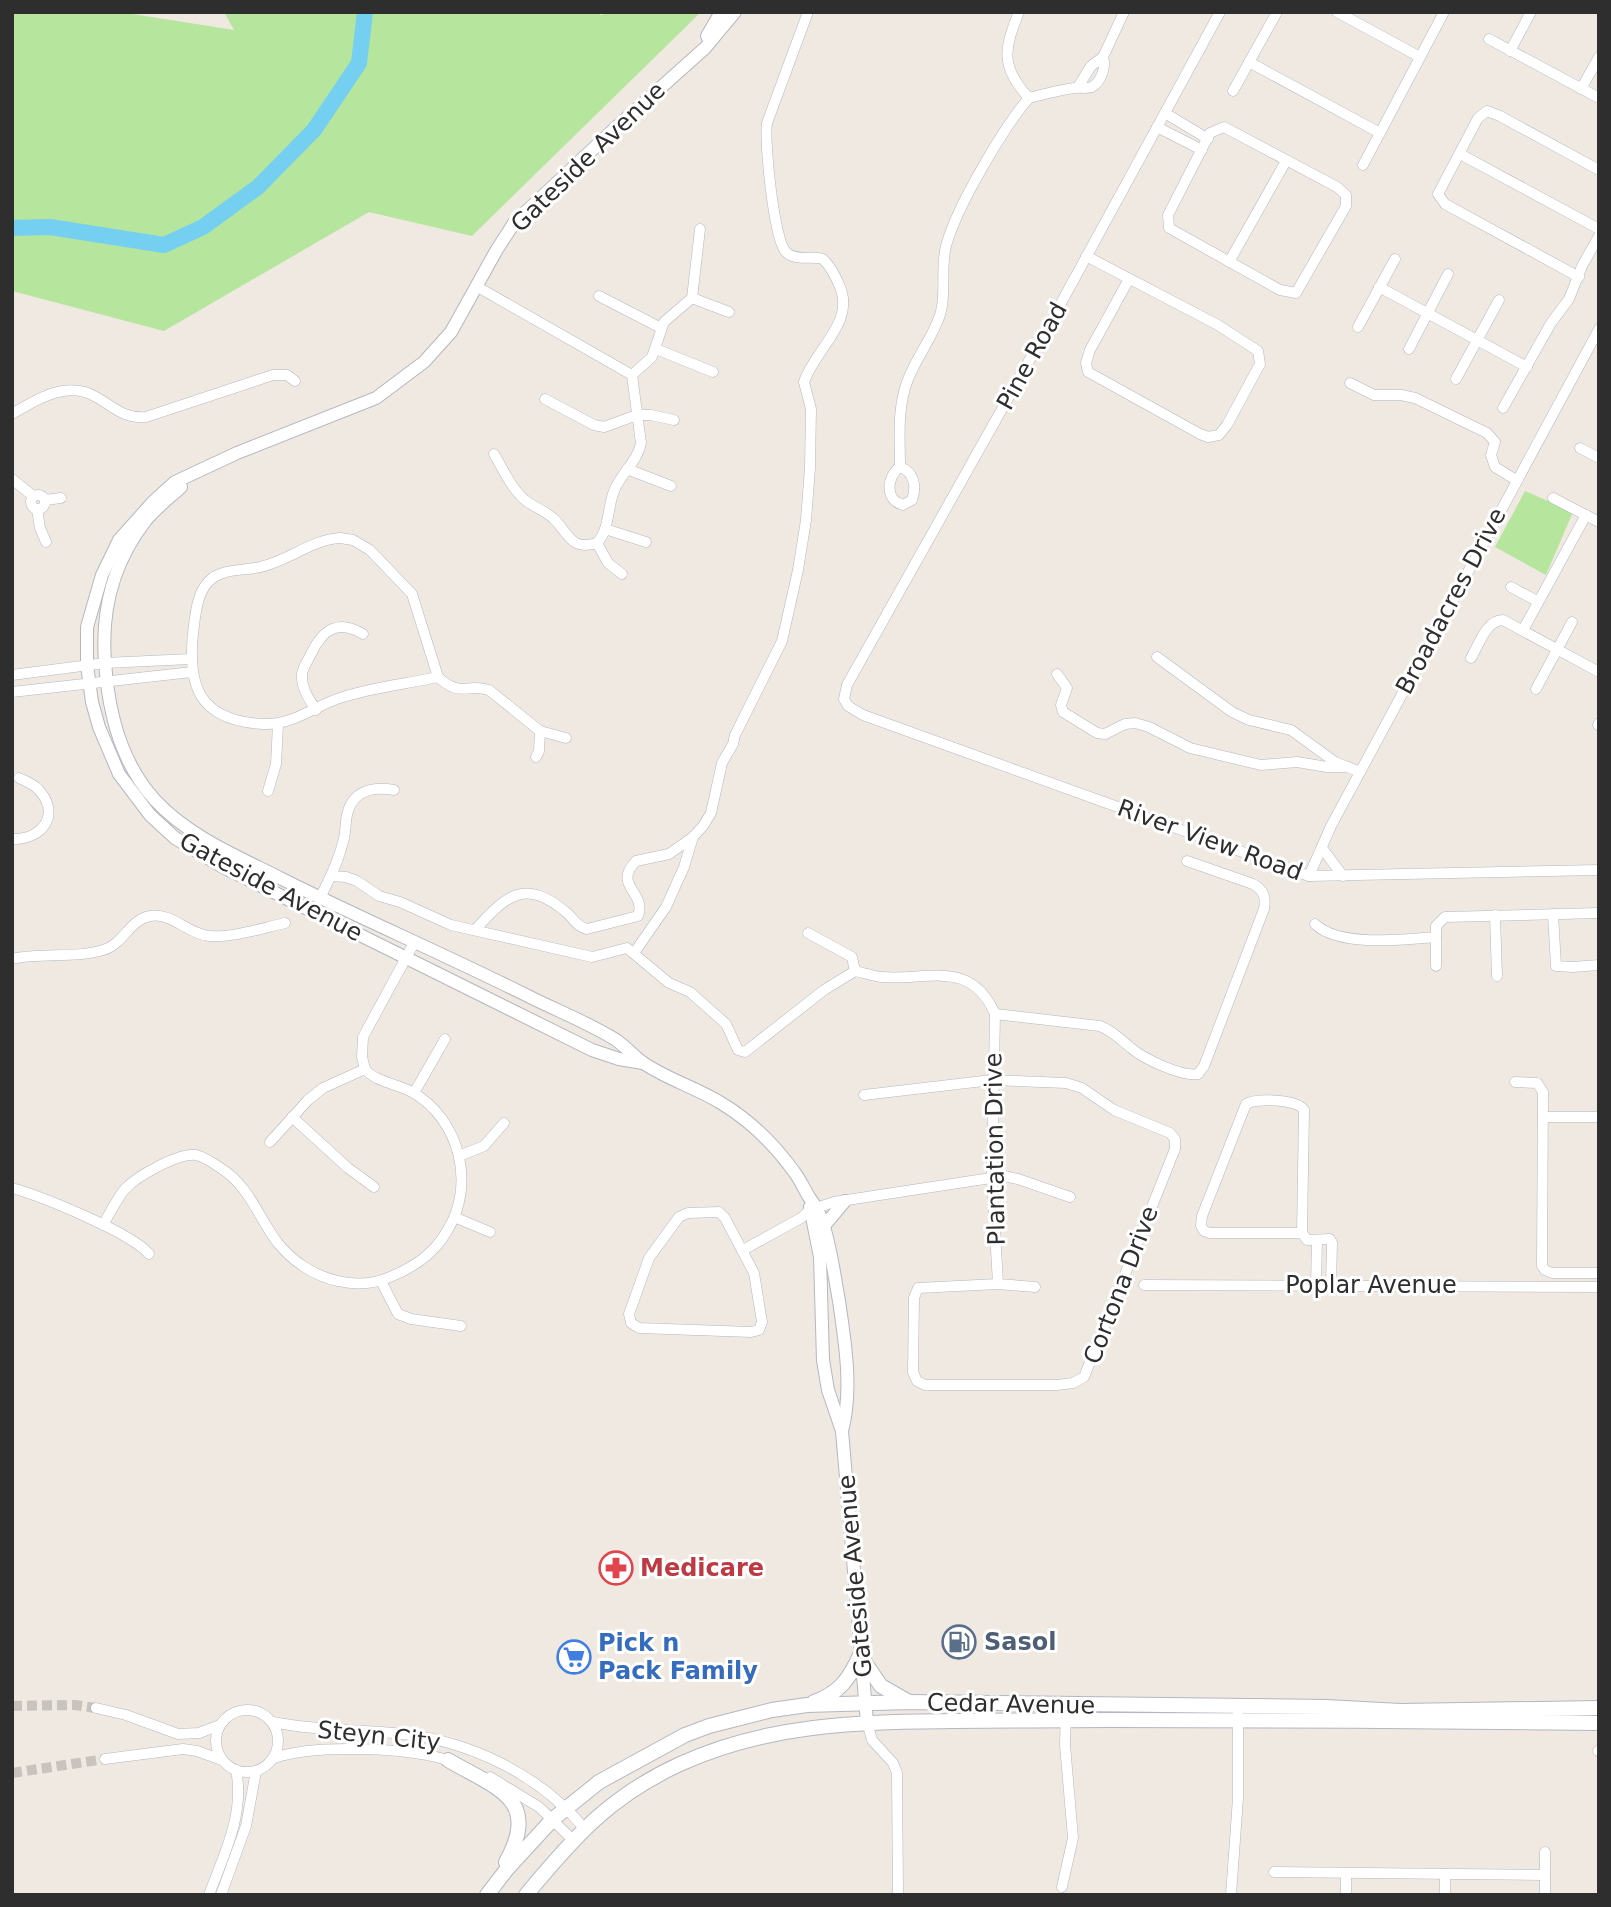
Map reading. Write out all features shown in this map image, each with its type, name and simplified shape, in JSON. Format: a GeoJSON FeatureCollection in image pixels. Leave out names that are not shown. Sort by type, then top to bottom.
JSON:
{"type":"FeatureCollection","features":[{"type":"Feature","properties":{"kind":"main road"},"geometry":{"type":"LineString","coordinates":[[861,1655],[881,1686],[909,1702]]}},
{"type":"Feature","properties":{"kind":"main road"},"geometry":{"type":"LineString","coordinates":[[807,1705],[828,1697],[843,1686],[861,1655]]}},
{"type":"Feature","properties":{"kind":"main road","name":"Cedar Avenue"},"geometry":{"type":"LineString","coordinates":[[488,1894],[554,1819],[627,1765],[685,1735],[743,1716],[807,1705],[909,1702],[1066,1705],[1238,1713],[1464,1716],[1599,1723]]}},
{"type":"Feature","properties":{"kind":"main road","name":"Cedar Avenue"},"geometry":{"type":"LineString","coordinates":[[1464,1716],[1599,1708]]}},
{"type":"Feature","properties":{"kind":"main road","name":"Cedar Avenue"},"geometry":{"type":"LineString","coordinates":[[526,1895],[572,1839],[622,1796],[650,1779],[706,1754],[763,1736],[805,1728],[867,1722],[1065,1720],[1238,1713]]}},
{"type":"Feature","properties":{"kind":"main road"},"geometry":{"type":"LineString","coordinates":[[448,1759],[505,1794],[519,1815],[520,1828],[516,1844],[488,1894]]}},
{"type":"Feature","properties":{"kind":"street","name":"Gateside Avenue"},"geometry":{"type":"LineString","coordinates":[[693,57],[721,12]]}},
{"type":"Feature","properties":{"kind":"street","name":"Gateside Avenue"},"geometry":{"type":"LineString","coordinates":[[735,12],[705,48],[524,213],[505,237],[445,340],[424,362],[376,398],[237,453],[174,482],[161,493],[127,531],[110,556],[90,611],[86,665],[92,702],[109,754],[136,799],[162,827],[196,852],[592,1050],[643,1063],[702,1092],[740,1115],[769,1140],[798,1177],[824,1226],[833,1263],[845,1358],[847,1408],[842,1430]]}},
{"type":"Feature","properties":{"kind":"street"},"geometry":{"type":"LineString","coordinates":[[475,930],[492,910],[513,897],[529,892],[542,895],[558,905],[582,928],[631,920],[638,916],[641,912],[640,904],[627,884],[627,873],[636,861],[669,854],[693,837],[711,813],[722,763],[782,641],[799,569],[806,520],[811,420],[804,382],[816,357],[839,325],[845,302],[837,279],[823,259],[792,256],[783,249],[777,230],[766,149],[767,123],[808,12]]}},
{"type":"Feature","properties":{"kind":"street"},"geometry":{"type":"LineString","coordinates":[[1018,12],[1007,45],[1006,57],[1010,74],[1029,98]]}},
{"type":"Feature","properties":{"kind":"street"},"geometry":{"type":"LineString","coordinates":[[900,467],[901,406],[912,370],[940,314],[943,261],[949,236],[983,168],[1012,120],[1029,98],[1078,87],[1088,88],[1094,84],[1105,67],[1103,57],[1124,12]]}},
{"type":"Feature","properties":{"kind":"street","name":"Pine Road"},"geometry":{"type":"LineString","coordinates":[[844,699],[847,685],[1220,12]]}},
{"type":"Feature","properties":{"kind":"street"},"geometry":{"type":"LineString","coordinates":[[1233,91],[1277,12]]}},
{"type":"Feature","properties":{"kind":"street"},"geometry":{"type":"LineString","coordinates":[[1337,12],[1420,57]]}},
{"type":"Feature","properties":{"kind":"street"},"geometry":{"type":"LineString","coordinates":[[1510,51],[1531,12]]}},
{"type":"Feature","properties":{"kind":"street"},"geometry":{"type":"LineString","coordinates":[[1363,165],[1443,14]]}},
{"type":"Feature","properties":{"kind":"street"},"geometry":{"type":"LineString","coordinates":[[1489,39],[1599,98]]}},
{"type":"Feature","properties":{"kind":"street"},"geometry":{"type":"LineString","coordinates":[[1581,89],[1599,57]]}},
{"type":"Feature","properties":{"kind":"street"},"geometry":{"type":"LineString","coordinates":[[1250,62],[1380,133]]}},
{"type":"Feature","properties":{"kind":"street"},"geometry":{"type":"LineString","coordinates":[[1579,277],[1441,201],[1438,194],[1478,118],[1489,111],[1599,170]]}},
{"type":"Feature","properties":{"kind":"street"},"geometry":{"type":"LineString","coordinates":[[1165,113],[1208,139]]}},
{"type":"Feature","properties":{"kind":"street"},"geometry":{"type":"LineString","coordinates":[[1157,127],[1202,150]]}},
{"type":"Feature","properties":{"kind":"street"},"geometry":{"type":"LineString","coordinates":[[1228,129],[1345,193],[1346,206],[1304,284],[1296,293],[1290,294],[1229,262],[1172,231],[1167,224],[1171,208],[1202,150],[1215,130],[1228,129]]}},
{"type":"Feature","properties":{"kind":"street"},"geometry":{"type":"LineString","coordinates":[[1460,154],[1599,229]]}},
{"type":"Feature","properties":{"kind":"street"},"geometry":{"type":"LineString","coordinates":[[1229,262],[1286,160]]}},
{"type":"Feature","properties":{"kind":"street"},"geometry":{"type":"LineString","coordinates":[[632,375],[649,362],[667,318],[692,298],[700,229]]}},
{"type":"Feature","properties":{"kind":"street"},"geometry":{"type":"LineString","coordinates":[[1503,408],[1551,323],[1565,305],[1599,236]]}},
{"type":"Feature","properties":{"kind":"street"},"geometry":{"type":"LineString","coordinates":[[1086,256],[1225,329],[1258,351],[1260,365],[1219,435],[1208,437],[1200,434],[1088,372],[1087,358],[1129,279]]}},
{"type":"Feature","properties":{"kind":"street"},"geometry":{"type":"LineString","coordinates":[[1358,327],[1395,259]]}},
{"type":"Feature","properties":{"kind":"street"},"geometry":{"type":"LineString","coordinates":[[1409,349],[1448,274]]}},
{"type":"Feature","properties":{"kind":"street"},"geometry":{"type":"LineString","coordinates":[[477,286],[632,375]]}},
{"type":"Feature","properties":{"kind":"street"},"geometry":{"type":"LineString","coordinates":[[1379,286],[1527,367]]}},
{"type":"Feature","properties":{"kind":"street"},"geometry":{"type":"LineString","coordinates":[[599,296],[661,328]]}},
{"type":"Feature","properties":{"kind":"street"},"geometry":{"type":"LineString","coordinates":[[692,298],[729,312]]}},
{"type":"Feature","properties":{"kind":"street"},"geometry":{"type":"LineString","coordinates":[[1456,379],[1499,300]]}},
{"type":"Feature","properties":{"kind":"street","name":"Broadacres Drive"},"geometry":{"type":"LineString","coordinates":[[1309,876],[1331,826],[1599,328]]}},
{"type":"Feature","properties":{"kind":"street"},"geometry":{"type":"LineString","coordinates":[[656,349],[712,372]]}},
{"type":"Feature","properties":{"kind":"street"},"geometry":{"type":"LineString","coordinates":[[12,414],[50,394],[67,391],[87,393],[128,417],[146,417],[273,375],[287,375],[295,382]]}},
{"type":"Feature","properties":{"kind":"street"},"geometry":{"type":"LineString","coordinates":[[494,454],[524,499],[550,516],[570,539],[584,546],[597,543],[605,529],[614,490],[639,451],[641,443],[632,375]]}},
{"type":"Feature","properties":{"kind":"street"},"geometry":{"type":"LineString","coordinates":[[1350,383],[1360,390],[1378,396],[1401,395],[1415,398],[1487,433],[1495,442],[1491,460],[1495,467],[1516,481]]}},
{"type":"Feature","properties":{"kind":"street"},"geometry":{"type":"LineString","coordinates":[[545,399],[594,425],[613,425],[637,415],[674,420]]}},
{"type":"Feature","properties":{"kind":"street"},"geometry":{"type":"LineString","coordinates":[[1580,448],[1599,458]]}},
{"type":"Feature","properties":{"kind":"street"},"geometry":{"type":"LineString","coordinates":[[627,469],[671,486]]}},
{"type":"Feature","properties":{"kind":"street","name":"Gateside Avenue"},"geometry":{"type":"LineString","coordinates":[[193,474],[147,520],[132,541],[117,571],[106,607],[105,663],[113,720],[124,753],[155,800],[185,826],[216,846],[600,1031],[625,1046],[643,1063]]}},
{"type":"Feature","properties":{"kind":"street"},"geometry":{"type":"LineString","coordinates":[[12,479],[33,496]]}},
{"type":"Feature","properties":{"kind":"street"},"geometry":{"type":"LineString","coordinates":[[33,496],[40,494],[45,500]]}},
{"type":"Feature","properties":{"kind":"street"},"geometry":{"type":"LineString","coordinates":[[33,496],[31,504],[37,509],[40,528],[46,542]]}},
{"type":"Feature","properties":{"kind":"street"},"geometry":{"type":"LineString","coordinates":[[45,500],[61,498]]}},
{"type":"Feature","properties":{"kind":"street"},"geometry":{"type":"LineString","coordinates":[[1553,498],[1599,522]]}},
{"type":"Feature","properties":{"kind":"street"},"geometry":{"type":"LineString","coordinates":[[37,509],[43,508],[45,500]]}},
{"type":"Feature","properties":{"kind":"street"},"geometry":{"type":"LineString","coordinates":[[1523,630],[1586,515]]}},
{"type":"Feature","properties":{"kind":"street"},"geometry":{"type":"LineString","coordinates":[[605,529],[646,542]]}},
{"type":"Feature","properties":{"kind":"street"},"geometry":{"type":"LineString","coordinates":[[438,677],[362,691],[278,724],[234,720],[215,711],[200,694],[192,672],[196,611],[203,589],[209,581],[224,573],[273,563],[321,541],[340,538],[353,540],[370,550],[412,594],[438,677],[455,690],[489,690],[540,731],[566,738]]}},
{"type":"Feature","properties":{"kind":"street"},"geometry":{"type":"LineString","coordinates":[[597,543],[608,563],[622,574]]}},
{"type":"Feature","properties":{"kind":"street"},"geometry":{"type":"LineString","coordinates":[[1511,587],[1537,601]]}},
{"type":"Feature","properties":{"kind":"street"},"geometry":{"type":"LineString","coordinates":[[1471,658],[1490,625],[1495,620],[1506,620],[1599,672]]}},
{"type":"Feature","properties":{"kind":"street"},"geometry":{"type":"LineString","coordinates":[[1536,689],[1572,622]]}},
{"type":"Feature","properties":{"kind":"street"},"geometry":{"type":"LineString","coordinates":[[316,710],[306,694],[302,674],[314,647],[326,631],[333,628],[348,627],[363,634]]}},
{"type":"Feature","properties":{"kind":"street"},"geometry":{"type":"LineString","coordinates":[[1157,657],[1232,712],[1296,733],[1343,767]]}},
{"type":"Feature","properties":{"kind":"street"},"geometry":{"type":"LineString","coordinates":[[12,675],[105,663],[191,659]]}},
{"type":"Feature","properties":{"kind":"street"},"geometry":{"type":"LineString","coordinates":[[130,663],[131,679]]}},
{"type":"Feature","properties":{"kind":"street"},"geometry":{"type":"LineString","coordinates":[[12,692],[192,672]]}},
{"type":"Feature","properties":{"kind":"street"},"geometry":{"type":"LineString","coordinates":[[1056,674],[1067,688],[1061,705],[1067,716],[1093,732],[1101,734],[1132,723],[1144,725],[1196,750],[1263,765],[1297,762],[1343,767],[1360,772]]}},
{"type":"Feature","properties":{"kind":"street","name":"River View Road"},"geometry":{"type":"LineString","coordinates":[[844,699],[848,706],[863,715],[1309,876],[1599,870]]}},
{"type":"Feature","properties":{"kind":"street"},"geometry":{"type":"LineString","coordinates":[[268,792],[276,765],[278,724]]}},
{"type":"Feature","properties":{"kind":"street"},"geometry":{"type":"LineString","coordinates":[[536,757],[540,731]]}},
{"type":"Feature","properties":{"kind":"street"},"geometry":{"type":"LineString","coordinates":[[12,839],[31,838],[48,821],[48,811],[40,791],[19,778]]}},
{"type":"Feature","properties":{"kind":"street"},"geometry":{"type":"LineString","coordinates":[[320,898],[344,840],[346,817],[354,800],[359,793],[380,787],[394,790]]}},
{"type":"Feature","properties":{"kind":"street"},"geometry":{"type":"LineString","coordinates":[[634,953],[666,907],[684,867],[693,837]]}},
{"type":"Feature","properties":{"kind":"street"},"geometry":{"type":"LineString","coordinates":[[1322,848],[1343,876]]}},
{"type":"Feature","properties":{"kind":"street"},"geometry":{"type":"LineString","coordinates":[[331,876],[357,881],[372,893],[452,925],[592,957],[627,947],[669,983],[701,1000],[726,1024],[738,1050],[745,1052],[824,990],[855,971],[882,977],[928,974],[950,976],[971,984],[982,991],[995,1014],[1100,1026],[1113,1032],[1143,1056],[1186,1074],[1198,1074],[1204,1066],[1227,1007],[1265,900],[1261,889],[1253,884],[1187,861]]}},
{"type":"Feature","properties":{"kind":"street"},"geometry":{"type":"LineString","coordinates":[[1436,966],[1437,924],[1445,917],[1599,913]]}},
{"type":"Feature","properties":{"kind":"street"},"geometry":{"type":"LineString","coordinates":[[1553,914],[1556,965],[1599,965]]}},
{"type":"Feature","properties":{"kind":"street"},"geometry":{"type":"LineString","coordinates":[[12,959],[104,950],[120,942],[140,920],[152,915],[210,936],[285,923]]}},
{"type":"Feature","properties":{"kind":"street"},"geometry":{"type":"LineString","coordinates":[[1495,915],[1496,976]]}},
{"type":"Feature","properties":{"kind":"street"},"geometry":{"type":"LineString","coordinates":[[1315,923],[1329,934],[1355,939],[1436,937]]}},
{"type":"Feature","properties":{"kind":"street"},"geometry":{"type":"LineString","coordinates":[[808,933],[852,957],[855,971]]}},
{"type":"Feature","properties":{"kind":"street"},"geometry":{"type":"LineString","coordinates":[[103,1225],[117,1201],[134,1181],[176,1159],[193,1155],[202,1157],[239,1181],[278,1243],[318,1276],[345,1283],[381,1281],[403,1272],[424,1258],[442,1239],[454,1217],[461,1184],[459,1156],[447,1127],[437,1113],[414,1093],[371,1075],[365,1069],[362,1057],[363,1037],[414,943]]}},
{"type":"Feature","properties":{"kind":"street","name":"Plantation Drive"},"geometry":{"type":"LineString","coordinates":[[995,1014],[992,1178],[998,1284]]}},
{"type":"Feature","properties":{"kind":"street"},"geometry":{"type":"LineString","coordinates":[[414,1093],[445,1039]]}},
{"type":"Feature","properties":{"kind":"street"},"geometry":{"type":"LineString","coordinates":[[270,1142],[323,1088],[365,1069]]}},
{"type":"Feature","properties":{"kind":"street","name":"Cortona Drive"},"geometry":{"type":"LineString","coordinates":[[864,1095],[992,1080],[1074,1085],[1114,1110],[1166,1130],[1173,1136],[1175,1143],[1090,1369],[1079,1381],[1066,1385],[925,1385],[917,1381],[914,1372],[916,1290],[921,1287],[998,1284],[1035,1287]]}},
{"type":"Feature","properties":{"kind":"street"},"geometry":{"type":"LineString","coordinates":[[1516,1082],[1533,1082],[1539,1085],[1543,1092],[1542,1266],[1552,1273],[1599,1273]]}},
{"type":"Feature","properties":{"kind":"street"},"geometry":{"type":"LineString","coordinates":[[1302,1233],[1210,1233],[1204,1231],[1201,1226],[1202,1216],[1241,1116],[1250,1101],[1297,1104],[1304,1110],[1302,1233],[1307,1240],[1332,1240],[1331,1285]]}},
{"type":"Feature","properties":{"kind":"street"},"geometry":{"type":"LineString","coordinates":[[292,1117],[348,1168],[374,1186]]}},
{"type":"Feature","properties":{"kind":"street"},"geometry":{"type":"LineString","coordinates":[[1543,1118],[1599,1117]]}},
{"type":"Feature","properties":{"kind":"street"},"geometry":{"type":"LineString","coordinates":[[459,1156],[484,1146],[504,1123]]}},
{"type":"Feature","properties":{"kind":"street"},"geometry":{"type":"LineString","coordinates":[[743,1250],[802,1218],[812,1204],[845,1202],[1009,1176],[1069,1197]]}},
{"type":"Feature","properties":{"kind":"street"},"geometry":{"type":"LineString","coordinates":[[12,1188],[103,1225],[136,1241],[149,1254]]}},
{"type":"Feature","properties":{"kind":"street"},"geometry":{"type":"LineString","coordinates":[[824,1226],[845,1202]]}},
{"type":"Feature","properties":{"kind":"street","name":"Gateside Avenue"},"geometry":{"type":"LineString","coordinates":[[812,1204],[820,1257],[823,1360],[828,1390],[842,1430],[867,1722]]}},
{"type":"Feature","properties":{"kind":"street"},"geometry":{"type":"LineString","coordinates":[[719,1212],[743,1250],[754,1273],[762,1322],[759,1330],[751,1332],[639,1328],[631,1323],[629,1314],[649,1258],[679,1217],[688,1213],[719,1212]]}},
{"type":"Feature","properties":{"kind":"street"},"geometry":{"type":"LineString","coordinates":[[454,1217],[491,1232]]}},
{"type":"Feature","properties":{"kind":"street"},"geometry":{"type":"LineString","coordinates":[[1316,1285],[1317,1240]]}},
{"type":"Feature","properties":{"kind":"street"},"geometry":{"type":"LineString","coordinates":[[381,1281],[398,1314],[411,1319],[461,1326]]}},
{"type":"Feature","properties":{"kind":"street","name":"Poplar Avenue"},"geometry":{"type":"LineString","coordinates":[[1144,1285],[1599,1287]]}},
{"type":"Feature","properties":{"kind":"street"},"geometry":{"type":"LineString","coordinates":[[1062,1887],[1073,1838],[1066,1705]]}},
{"type":"Feature","properties":{"kind":"street"},"geometry":{"type":"LineString","coordinates":[[96,1708],[126,1715],[178,1734],[199,1732],[220,1725],[236,1712],[246,1709],[266,1715],[273,1723],[279,1740],[274,1758],[256,1771],[236,1770],[223,1760],[183,1749],[105,1759]]}},
{"type":"Feature","properties":{"kind":"street"},"geometry":{"type":"LineString","coordinates":[[1231,1895],[1238,1798],[1238,1713]]}},
{"type":"Feature","properties":{"kind":"street"},"geometry":{"type":"LineString","coordinates":[[867,1722],[872,1740],[893,1763],[897,1773],[898,1895]]}},
{"type":"Feature","properties":{"kind":"street","name":"Steyn City"},"geometry":{"type":"LineString","coordinates":[[273,1723],[316,1730],[398,1733],[450,1743],[507,1766],[567,1807],[584,1828]]}},
{"type":"Feature","properties":{"kind":"street"},"geometry":{"type":"LineString","coordinates":[[220,1725],[216,1740],[223,1760]]}},
{"type":"Feature","properties":{"kind":"street","name":"Steyn City"},"geometry":{"type":"LineString","coordinates":[[274,1758],[303,1751],[360,1750],[425,1754],[448,1759],[504,1784],[554,1819],[572,1839]]}},
{"type":"Feature","properties":{"kind":"street"},"geometry":{"type":"LineString","coordinates":[[209,1895],[238,1809],[240,1793],[236,1770]]}},
{"type":"Feature","properties":{"kind":"street"},"geometry":{"type":"LineString","coordinates":[[221,1895],[246,1826],[256,1771]]}},
{"type":"Feature","properties":{"kind":"street"},"geometry":{"type":"LineString","coordinates":[[1545,1852],[1545,1895]]}},
{"type":"Feature","properties":{"kind":"street"},"geometry":{"type":"LineString","coordinates":[[1273,1872],[1545,1875]]}},
{"type":"Feature","properties":{"kind":"street"},"geometry":{"type":"LineString","coordinates":[[1346,1873],[1346,1895]]}},
{"type":"Feature","properties":{"kind":"street"},"geometry":{"type":"LineString","coordinates":[[1444,1874],[1445,1895]]}},
{"type":"Feature","properties":{"kind":"green space"},"geometry":{"type":"Polygon","coordinates":[[[12,12],[120,12],[234,30],[224,12],[598,12],[600,15],[614,12],[701,12],[472,236],[369,212],[164,331],[12,291],[12,12]]]}},
{"type":"Feature","properties":{"kind":"green space"},"geometry":{"type":"Polygon","coordinates":[[[1525,491],[1573,512],[1546,575],[1495,547],[1525,491]]]}},
{"type":"Feature","properties":{"kind":"waterway"},"geometry":{"type":"LineString","coordinates":[[12,228],[50,227],[164,245],[203,227],[258,187],[314,130],[359,63],[365,12]]}},
{"type":"Feature","properties":{"kind":"tunnel"},"geometry":{"type":"LineString","coordinates":[[12,1706],[75,1705],[96,1708]]}},
{"type":"Feature","properties":{"kind":"tunnel"},"geometry":{"type":"LineString","coordinates":[[12,1773],[105,1759]]}},
{"type":"Feature","properties":{"kind":"place","name":"Medicare"},"geometry":{"type":"Point","coordinates":[616,1568]}},
{"type":"Feature","properties":{"kind":"place","name":"Sasol"},"geometry":{"type":"Point","coordinates":[959,1642]}},
{"type":"Feature","properties":{"kind":"place","name":"Pick n Pack Family"},"geometry":{"type":"Point","coordinates":[574,1657]}}]}
